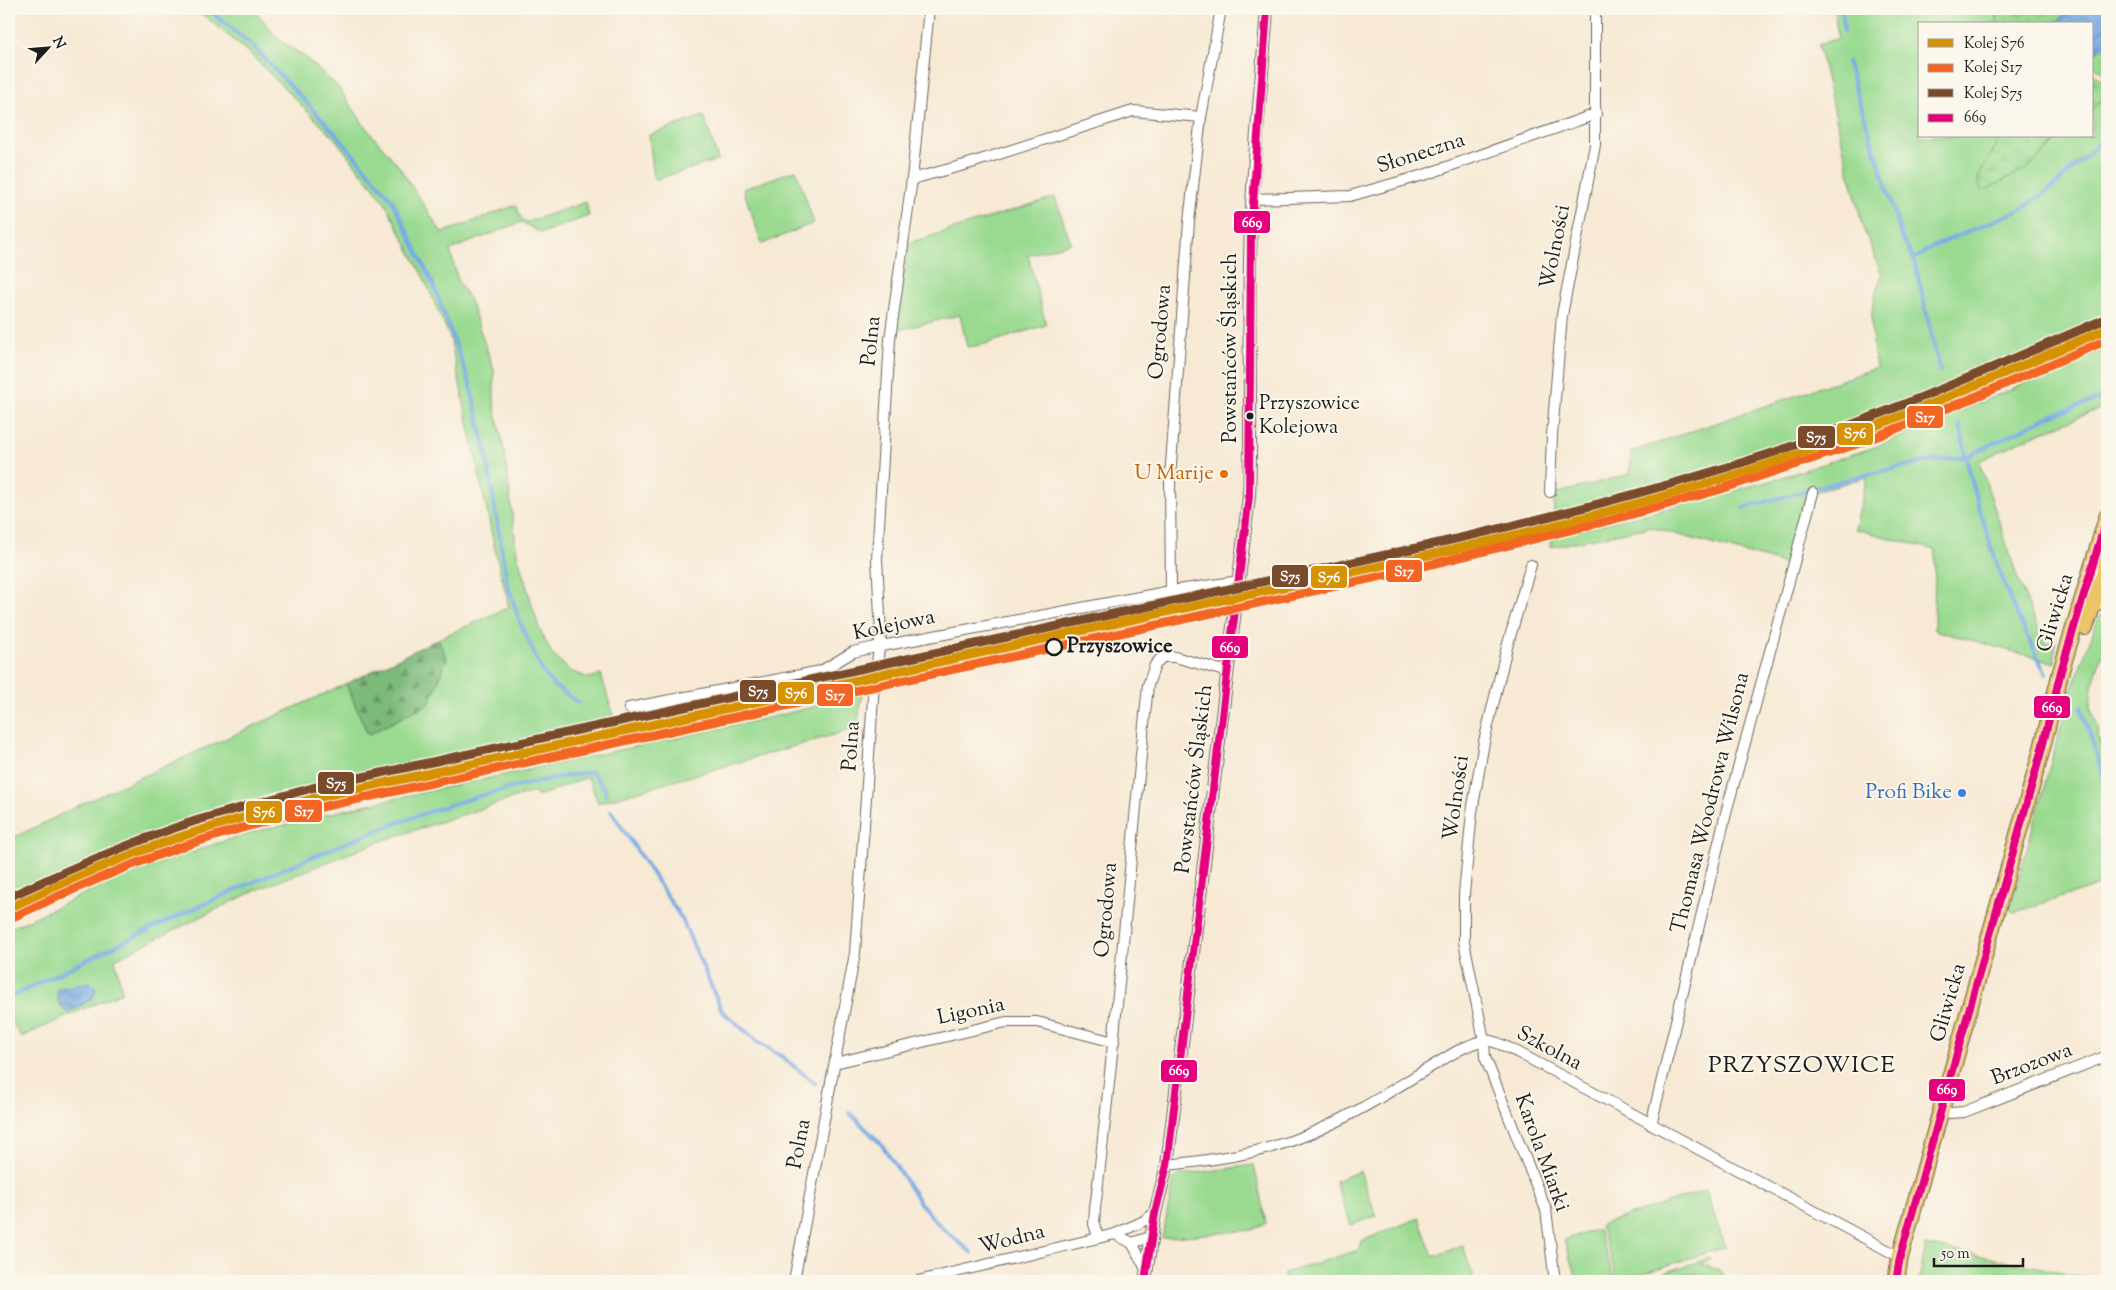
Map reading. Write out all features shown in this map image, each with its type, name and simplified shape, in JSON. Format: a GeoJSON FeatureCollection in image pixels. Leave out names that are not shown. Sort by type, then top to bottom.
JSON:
{"type":"FeatureCollection","features":[{"type":"Feature","properties":{"kind":"main road","name":"Gliwicka"},"geometry":{"type":"LineString","coordinates":[[2094,603],[2107,517]]}},
{"type":"Feature","properties":{"kind":"main road","name":"Gliwicka"},"geometry":{"type":"LineString","coordinates":[[1890,1281],[1898,1268],[2041,752],[2061,671],[2094,603],[2107,563]]}},
{"type":"Feature","properties":{"kind":"street","name":"Polna"},"geometry":{"type":"LineString","coordinates":[[794,1281],[855,953],[875,676],[881,634],[877,559],[890,339],[912,179],[929,9]]}},
{"type":"Feature","properties":{"kind":"street","name":"Ogrodowa"},"geometry":{"type":"LineString","coordinates":[[1172,591],[1170,478],[1189,222],[1200,117],[1221,9]]}},
{"type":"Feature","properties":{"kind":"street","name":"Powstańców Śląskich"},"geometry":{"type":"LineString","coordinates":[[1146,1275],[1154,1213],[1167,1165],[1249,496],[1252,199],[1267,9]]}},
{"type":"Feature","properties":{"kind":"street","name":"Wolności"},"geometry":{"type":"LineString","coordinates":[[1550,492],[1552,435],[1562,315],[1595,145],[1595,9]]}},
{"type":"Feature","properties":{"kind":"street"},"geometry":{"type":"LineString","coordinates":[[912,179],[968,164],[1133,111],[1200,117]]}},
{"type":"Feature","properties":{"kind":"street","name":"Słoneczna"},"geometry":{"type":"LineString","coordinates":[[1252,199],[1350,196],[1427,174],[1596,114]]}},
{"type":"Feature","properties":{"kind":"street","name":"Thomasa Woodrowa Wilsona"},"geometry":{"type":"LineString","coordinates":[[1652,1125],[1727,809],[1813,493]]}},
{"type":"Feature","properties":{"kind":"street","name":"Wolności"},"geometry":{"type":"LineString","coordinates":[[1484,1040],[1464,942],[1464,894],[1472,812],[1484,742],[1507,647],[1531,565]]}},
{"type":"Feature","properties":{"kind":"street"},"geometry":{"type":"LineString","coordinates":[[1172,591],[1240,581]]}},
{"type":"Feature","properties":{"kind":"street","name":"Kolejowa"},"geometry":{"type":"LineString","coordinates":[[629,708],[821,671],[853,652],[879,646],[1172,591]]}},
{"type":"Feature","properties":{"kind":"street","name":"Ogrodowa"},"geometry":{"type":"LineString","coordinates":[[1098,1237],[1094,1224],[1095,1209],[1114,1042],[1127,886],[1148,685],[1154,665],[1162,657],[1175,657],[1228,672]]}},
{"type":"Feature","properties":{"kind":"street","name":"Ligonia"},"geometry":{"type":"LineString","coordinates":[[835,1063],[1006,1022],[1037,1022],[1114,1042]]}},
{"type":"Feature","properties":{"kind":"street","name":"Szkolna"},"geometry":{"type":"LineString","coordinates":[[1167,1165],[1250,1154],[1281,1146],[1318,1132],[1362,1109],[1458,1051],[1484,1040],[1500,1044],[1517,1052],[1652,1125],[1898,1268]]}},
{"type":"Feature","properties":{"kind":"street","name":"Karola Miarki"},"geometry":{"type":"LineString","coordinates":[[1484,1040],[1485,1057],[1546,1210],[1554,1281]]}},
{"type":"Feature","properties":{"kind":"street","name":"Brzozowa"},"geometry":{"type":"LineString","coordinates":[[1941,1110],[1950,1113],[1964,1112],[2107,1056]]}},
{"type":"Feature","properties":{"kind":"street","name":"Wodna"},"geometry":{"type":"LineString","coordinates":[[918,1281],[1115,1234],[1130,1228],[1154,1213]]}},
{"type":"Feature","properties":{"kind":"street"},"geometry":{"type":"LineString","coordinates":[[1130,1228],[1141,1230],[1150,1237]]}},
{"type":"Feature","properties":{"kind":"street"},"geometry":{"type":"LineString","coordinates":[[1115,1234],[1132,1243],[1146,1275]]}},
{"type":"Feature","properties":{"kind":"street"},"geometry":{"type":"LineString","coordinates":[[1132,1243],[1150,1237]]}},
{"type":"Feature","properties":{"kind":"green space"},"geometry":{"type":"Polygon","coordinates":[[[191,9],[254,9],[277,38],[305,57],[339,88],[367,129],[398,165],[442,233],[516,205],[521,218],[527,222],[586,202],[589,216],[541,233],[521,222],[450,250],[458,281],[470,301],[494,370],[494,402],[505,455],[517,554],[539,628],[552,654],[570,671],[590,678],[601,674],[616,726],[547,738],[382,775],[238,813],[110,857],[9,903],[9,840],[86,802],[346,684],[368,735],[447,659],[438,639],[509,607],[450,338],[423,276],[384,201],[335,139],[250,54],[206,17],[191,9]]]}},
{"type":"Feature","properties":{"kind":"green space"},"geometry":{"type":"Polygon","coordinates":[[[1834,9],[1996,9],[1998,22],[1918,22],[1918,138],[2000,138],[1978,178],[2028,168],[2060,138],[2094,138],[2094,107],[2107,95],[2107,324],[1816,444],[1700,480],[1553,519],[1555,494],[1630,474],[1631,452],[1876,368],[1872,311],[1882,275],[1863,228],[1818,45],[1838,38],[1834,9]]]}},
{"type":"Feature","properties":{"kind":"green space"},"geometry":{"type":"Polygon","coordinates":[[[1996,9],[2067,9],[2058,22],[1998,22],[1996,9]]]}},
{"type":"Feature","properties":{"kind":"green space"},"geometry":{"type":"Polygon","coordinates":[[[2107,48],[2107,95],[2094,107],[2094,74],[2104,82],[2106,76],[2094,65],[2094,55],[2098,49],[2107,48]]]}},
{"type":"Feature","properties":{"kind":"green space"},"geometry":{"type":"Polygon","coordinates":[[[704,116],[718,160],[654,180],[649,135],[704,116]]]}},
{"type":"Feature","properties":{"kind":"green space"},"geometry":{"type":"Polygon","coordinates":[[[2000,138],[2060,138],[2028,168],[1981,192],[1978,178],[2000,138]]]}},
{"type":"Feature","properties":{"kind":"green space"},"geometry":{"type":"Polygon","coordinates":[[[796,170],[814,223],[762,244],[743,189],[796,170]]]}},
{"type":"Feature","properties":{"kind":"green space"},"geometry":{"type":"Polygon","coordinates":[[[1055,197],[1071,243],[1028,255],[1046,325],[982,345],[967,347],[960,315],[894,331],[909,243],[1055,197]]]}},
{"type":"Feature","properties":{"kind":"green space"},"geometry":{"type":"Polygon","coordinates":[[[2107,348],[2107,406],[2030,437],[1979,461],[2020,585],[2045,643],[2055,642],[2055,663],[1934,630],[1935,550],[1855,529],[1867,477],[1807,494],[1785,564],[1650,527],[1550,547],[1551,536],[1657,511],[1770,481],[1875,447],[2107,348]]]}},
{"type":"Feature","properties":{"kind":"green space"},"geometry":{"type":"Polygon","coordinates":[[[2107,614],[2107,636],[2092,687],[2090,708],[2099,728],[2098,737],[2107,762],[2107,883],[2015,912],[2010,910],[2073,686],[2099,616],[2107,614]]]}},
{"type":"Feature","properties":{"kind":"green space"},"geometry":{"type":"Polygon","coordinates":[[[438,639],[447,659],[430,703],[368,735],[346,684],[438,639]]]}},
{"type":"Feature","properties":{"kind":"green space"},"geometry":{"type":"Polygon","coordinates":[[[862,694],[857,728],[598,803],[588,777],[537,797],[533,792],[381,841],[254,891],[115,959],[122,992],[21,1037],[9,1017],[9,929],[129,873],[245,834],[369,804],[781,715],[862,694]]]}},
{"type":"Feature","properties":{"kind":"green space"},"geometry":{"type":"Polygon","coordinates":[[[1254,1165],[1266,1223],[1252,1230],[1162,1238],[1174,1179],[1180,1175],[1254,1165]]]}},
{"type":"Feature","properties":{"kind":"green space"},"geometry":{"type":"Polygon","coordinates":[[[1360,1171],[1376,1216],[1351,1225],[1335,1181],[1360,1171]]]}},
{"type":"Feature","properties":{"kind":"green space"},"geometry":{"type":"Polygon","coordinates":[[[1706,1190],[1725,1247],[1618,1281],[1600,1225],[1706,1190]]]}},
{"type":"Feature","properties":{"kind":"green space"},"geometry":{"type":"Polygon","coordinates":[[[1419,1218],[1433,1257],[1463,1245],[1474,1281],[1285,1281],[1284,1273],[1359,1250],[1361,1241],[1419,1218]]]}},
{"type":"Feature","properties":{"kind":"green space"},"geometry":{"type":"Polygon","coordinates":[[[1598,1229],[1615,1281],[1577,1281],[1564,1240],[1598,1229]]]}},
{"type":"Feature","properties":{"kind":"green space"},"geometry":{"type":"Polygon","coordinates":[[[1926,1245],[2107,1281],[1919,1281],[1926,1245]]]}},
{"type":"Feature","properties":{"kind":"green space"},"geometry":{"type":"Polygon","coordinates":[[[1709,1258],[1710,1260],[1701,1264],[1719,1270],[1729,1281],[1691,1274],[1683,1276],[1685,1281],[1639,1281],[1709,1258]]]}},
{"type":"Feature","properties":{"kind":"water"},"geometry":{"type":"Polygon","coordinates":[[[2067,9],[2107,9],[2107,48],[2098,49],[2094,55],[2094,22],[2058,22],[2067,9]]]}},
{"type":"Feature","properties":{"kind":"water"},"geometry":{"type":"Polygon","coordinates":[[[89,982],[96,989],[93,998],[68,1013],[62,1008],[57,997],[57,989],[89,982]]]}},
{"type":"Feature","properties":{"kind":"waterway"},"geometry":{"type":"LineString","coordinates":[[207,9],[252,45],[337,135],[392,200],[433,284],[470,384],[485,447],[507,583],[520,622],[542,671],[553,685],[579,703]]}},
{"type":"Feature","properties":{"kind":"waterway"},"geometry":{"type":"LineString","coordinates":[[1842,9],[1844,32]]}},
{"type":"Feature","properties":{"kind":"waterway"},"geometry":{"type":"LineString","coordinates":[[1847,61],[1903,240],[1914,259],[1940,371]]}},
{"type":"Feature","properties":{"kind":"waterway"},"geometry":{"type":"LineString","coordinates":[[1914,259],[1934,246],[2022,209],[2055,186],[2107,136]]}},
{"type":"Feature","properties":{"kind":"waterway"},"geometry":{"type":"LineString","coordinates":[[1743,508],[1852,478],[1924,462],[1966,457],[2045,418],[2107,396]]}},
{"type":"Feature","properties":{"kind":"waterway"},"geometry":{"type":"LineString","coordinates":[[1960,424],[1974,488],[1993,552],[2012,604],[2046,674]]}},
{"type":"Feature","properties":{"kind":"waterway"},"geometry":{"type":"LineString","coordinates":[[2081,707],[2107,787]]}},
{"type":"Feature","properties":{"kind":"waterway"},"geometry":{"type":"LineString","coordinates":[[9,998],[269,875],[376,831],[446,806],[518,786],[592,772],[605,789],[606,795]]}},
{"type":"Feature","properties":{"kind":"waterway"},"geometry":{"type":"LineString","coordinates":[[611,811],[682,919],[722,1011],[759,1043],[781,1056],[815,1083]]}},
{"type":"Feature","properties":{"kind":"waterway"},"geometry":{"type":"LineString","coordinates":[[850,1113],[882,1145],[920,1203],[941,1227],[972,1253]]}},
{"type":"Feature","properties":{"kind":"rail line","name":"S75"},"geometry":{"type":"LineString","coordinates":[[9,897],[101,856],[171,829],[312,788],[1382,556],[1614,500],[1766,455],[1852,425],[2103,320]]}},
{"type":"Feature","properties":{"kind":"rail line","name":"S76"},"geometry":{"type":"LineString","coordinates":[[9,908],[150,847],[225,823],[315,798],[1380,566],[1537,530],[1693,488],[1855,434],[2107,329]]}},
{"type":"Feature","properties":{"kind":"rail line","name":"S17"},"geometry":{"type":"LineString","coordinates":[[13,917],[53,898],[154,856],[228,832],[317,808],[1396,573],[1611,520],[1718,490],[1860,443],[1968,400],[2107,340]]}},
{"type":"Feature","properties":{"kind":"transit line","name":"669"},"geometry":{"type":"LineString","coordinates":[[1145,1281],[1155,1213],[1167,1165],[1249,496],[1251,233],[1267,9]]}},
{"type":"Feature","properties":{"kind":"transit line","name":"669"},"geometry":{"type":"LineString","coordinates":[[1896,1281],[1900,1257],[2041,752],[2061,671],[2107,517]]}},
{"type":"Feature","properties":{"kind":"place","name":"Przyszowice Kolejowa"},"geometry":{"type":"Point","coordinates":[1250,416]}},
{"type":"Feature","properties":{"kind":"place","name":"U Marije"},"geometry":{"type":"Point","coordinates":[1224,474]}},
{"type":"Feature","properties":{"kind":"place","name":"Przyszowice"},"geometry":{"type":"Point","coordinates":[1054,647]}},
{"type":"Feature","properties":{"kind":"place","name":"Profi Bike"},"geometry":{"type":"Point","coordinates":[1962,793]}},
{"type":"Feature","properties":{"kind":"district","name":"PRZYSZOWICE"},"geometry":{"type":"Point","coordinates":[1802,1066]}}]}
